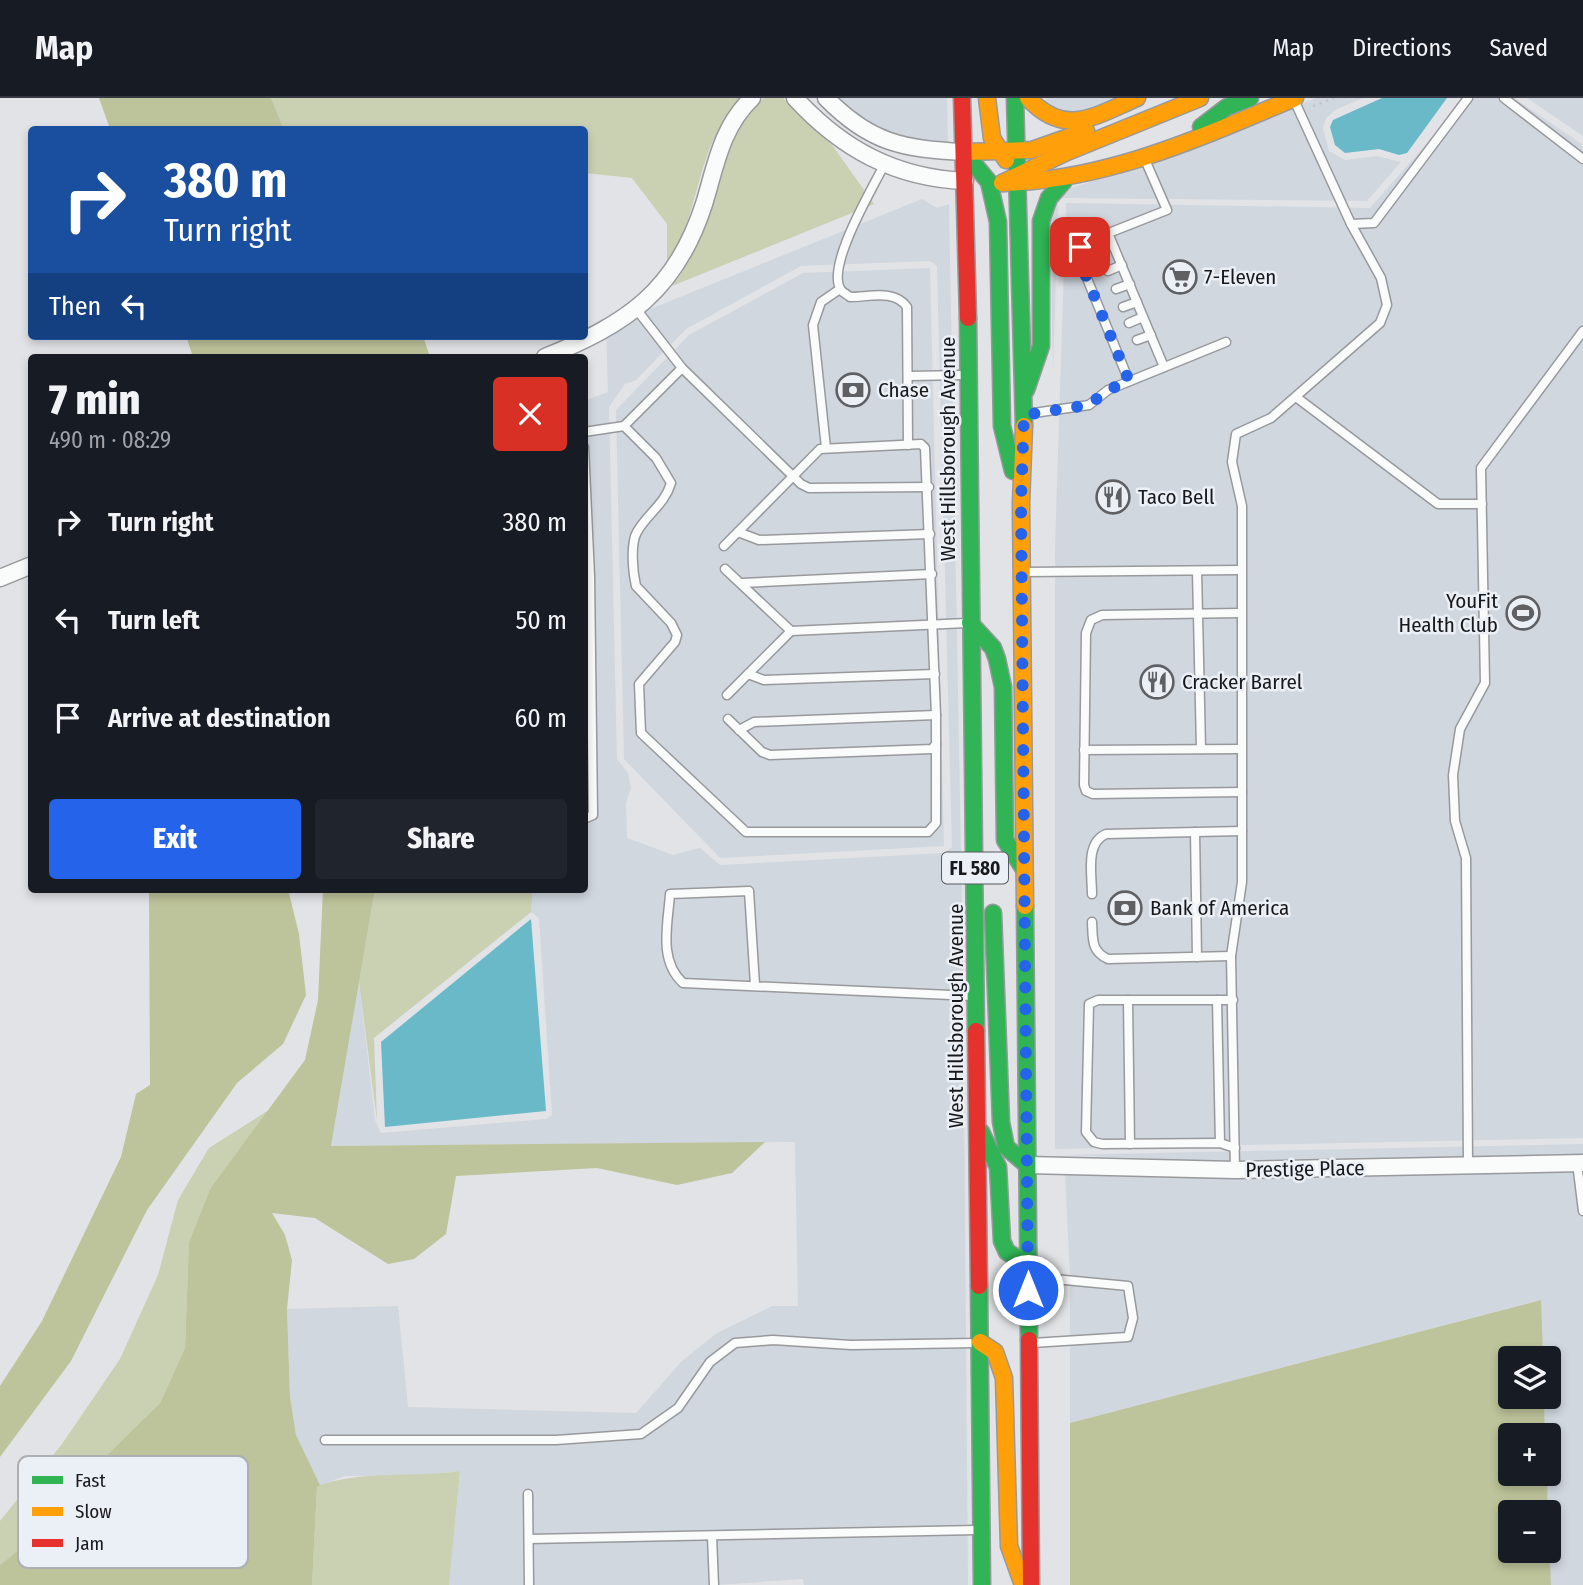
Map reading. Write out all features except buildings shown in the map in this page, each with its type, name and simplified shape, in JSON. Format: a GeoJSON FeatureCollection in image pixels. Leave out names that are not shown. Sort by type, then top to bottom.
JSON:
{"type":"FeatureCollection","features":[{"type":"Feature","properties":{"kind":"main road","name":"FL 580"},"geometry":{"type":"LineString","coordinates":[[962,98],[964,152]]}},
{"type":"Feature","properties":{"kind":"main road"},"geometry":{"type":"LineString","coordinates":[[987,98],[992,138],[1008,173],[998,222],[1002,426],[1021,503]]}},
{"type":"Feature","properties":{"kind":"main road","name":"FL 580"},"geometry":{"type":"LineString","coordinates":[[1015,98],[1008,173],[1023,407],[1021,503],[1031,1585]]}},
{"type":"Feature","properties":{"kind":"main road"},"geometry":{"type":"LineString","coordinates":[[1028,98],[1051,120],[1065,123],[1080,121],[1137,98]]}},
{"type":"Feature","properties":{"kind":"main road"},"geometry":{"type":"LineString","coordinates":[[966,240],[981,206],[1008,173],[1049,145],[1166,98]]}},
{"type":"Feature","properties":{"kind":"main road"},"geometry":{"type":"LineString","coordinates":[[965,181],[1008,173],[1200,98]]}},
{"type":"Feature","properties":{"kind":"main road"},"geometry":{"type":"LineString","coordinates":[[1173,148],[1227,107],[1250,98]]}},
{"type":"Feature","properties":{"kind":"main road"},"geometry":{"type":"LineString","coordinates":[[964,152],[1008,173],[1064,181],[1145,159],[1294,98]]}},
{"type":"Feature","properties":{"kind":"main road"},"geometry":{"type":"LineString","coordinates":[[964,152],[1008,173]]}},
{"type":"Feature","properties":{"kind":"main road","name":"West Hillsborough Avenue"},"geometry":{"type":"LineString","coordinates":[[964,152],[969,375],[982,1585]]}},
{"type":"Feature","properties":{"kind":"main road"},"geometry":{"type":"LineString","coordinates":[[1023,407],[1041,346],[1041,221],[1049,198],[1064,181]]}},
{"type":"Feature","properties":{"kind":"main road"},"geometry":{"type":"LineString","coordinates":[[970,623],[993,648],[997,659],[1003,687],[1005,840],[1024,869]]}},
{"type":"Feature","properties":{"kind":"main road"},"geometry":{"type":"LineString","coordinates":[[975,858],[994,917],[996,1078],[1001,1122],[1006,1147],[1027,1165]]}},
{"type":"Feature","properties":{"kind":"main road"},"geometry":{"type":"LineString","coordinates":[[977,1124],[998,1167],[1002,1241],[1007,1252],[1028,1264]]}},
{"type":"Feature","properties":{"kind":"main road"},"geometry":{"type":"LineString","coordinates":[[980,1342],[992,1346],[999,1355],[1004,1378],[1009,1546],[1023,1585]]}},
{"type":"Feature","properties":{"kind":"street"},"geometry":{"type":"LineString","coordinates":[[588,335],[637,310],[667,278],[688,248],[719,149],[731,123],[752,98]]}},
{"type":"Feature","properties":{"kind":"street"},"geometry":{"type":"LineString","coordinates":[[795,98],[841,141],[884,165],[927,178],[965,181]]}},
{"type":"Feature","properties":{"kind":"street"},"geometry":{"type":"LineString","coordinates":[[826,98],[866,133],[887,143],[964,152]]}},
{"type":"Feature","properties":{"kind":"street"},"geometry":{"type":"LineString","coordinates":[[551,354],[578,340]]}},
{"type":"Feature","properties":{"kind":"street"},"geometry":{"type":"LineString","coordinates":[[0,578],[28,567]]}},
{"type":"Feature","properties":{"kind":"street","name":"Prestige Place"},"geometry":{"type":"LineString","coordinates":[[1027,1165],[1235,1170],[1580,1163]]}},
{"type":"Feature","properties":{"kind":"lane"},"geometry":{"type":"LineString","coordinates":[[1235,1170],[1231,956],[1242,882],[1241,506],[1232,448],[1236,434],[1271,418],[1385,316],[1386,291],[1381,278],[1351,224],[1294,98]]}},
{"type":"Feature","properties":{"kind":"lane"},"geometry":{"type":"LineString","coordinates":[[1351,224],[1374,223],[1468,98]]}},
{"type":"Feature","properties":{"kind":"lane"},"geometry":{"type":"LineString","coordinates":[[1504,98],[1583,159]]}},
{"type":"Feature","properties":{"kind":"lane"},"geometry":{"type":"LineString","coordinates":[[1129,381],[1119,347],[1091,278],[1079,259],[1080,247],[1167,210],[1145,159]]}},
{"type":"Feature","properties":{"kind":"lane"},"geometry":{"type":"LineString","coordinates":[[884,165],[842,252],[838,280],[840,289],[850,297],[891,295],[902,300],[909,320],[908,445]]}},
{"type":"Feature","properties":{"kind":"lane"},"geometry":{"type":"LineString","coordinates":[[1108,233],[1164,367]]}},
{"type":"Feature","properties":{"kind":"lane"},"geometry":{"type":"LineString","coordinates":[[1108,271],[1122,265]]}},
{"type":"Feature","properties":{"kind":"lane"},"geometry":{"type":"LineString","coordinates":[[1116,289],[1129,284]]}},
{"type":"Feature","properties":{"kind":"lane"},"geometry":{"type":"LineString","coordinates":[[826,448],[813,325],[821,302],[840,289]]}},
{"type":"Feature","properties":{"kind":"lane"},"geometry":{"type":"LineString","coordinates":[[1123,307],[1137,302]]}},
{"type":"Feature","properties":{"kind":"lane"},"geometry":{"type":"LineString","coordinates":[[637,310],[682,368],[809,488],[929,487]]}},
{"type":"Feature","properties":{"kind":"lane"},"geometry":{"type":"LineString","coordinates":[[1129,323],[1143,317]]}},
{"type":"Feature","properties":{"kind":"lane"},"geometry":{"type":"LineString","coordinates":[[1468,1166],[1466,858],[1455,821],[1453,775],[1460,729],[1485,683],[1481,468],[1583,331]]}},
{"type":"Feature","properties":{"kind":"lane"},"geometry":{"type":"LineString","coordinates":[[1137,340],[1150,335]]}},
{"type":"Feature","properties":{"kind":"lane"},"geometry":{"type":"LineString","coordinates":[[1023,407],[1089,405],[1108,390],[1226,342]]}},
{"type":"Feature","properties":{"kind":"lane"},"geometry":{"type":"LineString","coordinates":[[588,431],[624,426],[682,368]]}},
{"type":"Feature","properties":{"kind":"lane"},"geometry":{"type":"LineString","coordinates":[[909,376],[969,375]]}},
{"type":"Feature","properties":{"kind":"lane"},"geometry":{"type":"LineString","coordinates":[[1296,397],[1438,504],[1482,504]]}},
{"type":"Feature","properties":{"kind":"lane"},"geometry":{"type":"LineString","coordinates":[[624,426],[656,458],[671,483],[666,497],[641,526],[634,540],[636,586],[671,623],[677,635],[675,642],[639,684],[641,733],[646,740],[746,832],[928,832],[936,823],[936,715],[929,487],[925,448],[921,444],[826,448],[812,454],[724,546]]}},
{"type":"Feature","properties":{"kind":"lane"},"geometry":{"type":"LineString","coordinates":[[738,532],[759,540],[930,534]]}},
{"type":"Feature","properties":{"kind":"lane"},"geometry":{"type":"LineString","coordinates":[[725,569],[791,632]]}},
{"type":"Feature","properties":{"kind":"lane"},"geometry":{"type":"LineString","coordinates":[[1022,572],[1240,570]]}},
{"type":"Feature","properties":{"kind":"lane"},"geometry":{"type":"LineString","coordinates":[[1197,571],[1201,749]]}},
{"type":"Feature","properties":{"kind":"lane"},"geometry":{"type":"LineString","coordinates":[[742,583],[932,575]]}},
{"type":"Feature","properties":{"kind":"lane"},"geometry":{"type":"LineString","coordinates":[[588,598],[593,815],[588,817]]}},
{"type":"Feature","properties":{"kind":"lane"},"geometry":{"type":"LineString","coordinates":[[1240,613],[1102,615],[1091,620],[1086,633],[1084,785],[1086,791],[1093,794],[1242,792]]}},
{"type":"Feature","properties":{"kind":"lane"},"geometry":{"type":"LineString","coordinates":[[727,695],[791,632],[970,623]]}},
{"type":"Feature","properties":{"kind":"lane"},"geometry":{"type":"LineString","coordinates":[[748,674],[764,680],[935,674]]}},
{"type":"Feature","properties":{"kind":"lane"},"geometry":{"type":"LineString","coordinates":[[739,730],[754,722],[936,715]]}},
{"type":"Feature","properties":{"kind":"lane"},"geometry":{"type":"LineString","coordinates":[[728,719],[770,755],[922,752],[932,749],[936,744]]}},
{"type":"Feature","properties":{"kind":"lane"},"geometry":{"type":"LineString","coordinates":[[1084,750],[1241,749]]}},
{"type":"Feature","properties":{"kind":"lane"},"geometry":{"type":"LineString","coordinates":[[1092,894],[1092,847],[1098,837],[1106,834],[1242,831]]}},
{"type":"Feature","properties":{"kind":"lane"},"geometry":{"type":"LineString","coordinates":[[1195,832],[1197,957]]}},
{"type":"Feature","properties":{"kind":"lane"},"geometry":{"type":"LineString","coordinates":[[755,985],[749,891],[670,894],[666,957],[673,974],[683,983],[976,996]]}},
{"type":"Feature","properties":{"kind":"lane"},"geometry":{"type":"LineString","coordinates":[[1092,922],[1093,946],[1098,954],[1108,959],[1231,956]]}},
{"type":"Feature","properties":{"kind":"lane"},"geometry":{"type":"LineString","coordinates":[[1233,1000],[1098,1000],[1088,1004],[1086,1132],[1094,1142],[1220,1143],[1235,1148]]}},
{"type":"Feature","properties":{"kind":"lane"},"geometry":{"type":"LineString","coordinates":[[1128,1000],[1130,1144]]}},
{"type":"Feature","properties":{"kind":"lane"},"geometry":{"type":"LineString","coordinates":[[1217,1000],[1220,1143]]}},
{"type":"Feature","properties":{"kind":"lane"},"geometry":{"type":"LineString","coordinates":[[1580,1163],[1583,1211]]}},
{"type":"Feature","properties":{"kind":"lane"},"geometry":{"type":"LineString","coordinates":[[1028,1264],[1054,1279],[1128,1286],[1133,1318],[1129,1336],[1029,1343]]}},
{"type":"Feature","properties":{"kind":"lane"},"geometry":{"type":"LineString","coordinates":[[325,1440],[556,1440],[641,1434],[678,1408],[710,1362],[735,1343],[773,1340],[851,1345],[980,1342]]}},
{"type":"Feature","properties":{"kind":"lane"},"geometry":{"type":"LineString","coordinates":[[528,1494],[529,1585]]}},
{"type":"Feature","properties":{"kind":"lane"},"geometry":{"type":"LineString","coordinates":[[529,1539],[982,1530]]}},
{"type":"Feature","properties":{"kind":"lane"},"geometry":{"type":"LineString","coordinates":[[712,1536],[714,1585]]}},
{"type":"Feature","properties":{"kind":"shaded area"},"geometry":{"type":"Polygon","coordinates":[[[838,98],[947,98],[948,143],[891,135],[872,126],[838,98]]]}},
{"type":"Feature","properties":{"kind":"shaded area"},"geometry":{"type":"Polygon","coordinates":[[[1046,98],[1116,98],[1078,114],[1046,105],[1046,98]]]}},
{"type":"Feature","properties":{"kind":"shaded area"},"geometry":{"type":"Polygon","coordinates":[[[1316,98],[1363,98],[1337,109],[1326,118],[1323,128],[1329,151],[1345,160],[1377,156],[1401,162],[1367,201],[1062,198],[1058,204],[1053,372],[1050,221],[1057,202],[1071,188],[1177,154],[1316,98]]]}},
{"type":"Feature","properties":{"kind":"shaded area"},"geometry":{"type":"Polygon","coordinates":[[[1467,98],[1514,98],[1583,145],[1583,1138],[1055,1149],[1055,547],[1066,203],[1370,208],[1467,98]]]}},
{"type":"Feature","properties":{"kind":"shaded area"},"geometry":{"type":"Polygon","coordinates":[[[1527,98],[1583,98],[1583,136],[1527,98]]]}},
{"type":"Feature","properties":{"kind":"shaded area"},"geometry":{"type":"Polygon","coordinates":[[[922,199],[937,208],[949,204],[963,965],[968,1585],[804,1585],[803,1579],[717,1585],[449,1585],[460,1471],[422,1476],[345,1476],[320,1485],[296,1435],[290,1397],[287,1309],[398,1306],[408,1407],[636,1413],[682,1361],[717,1333],[772,1306],[798,1306],[795,1142],[331,1146],[359,982],[375,1120],[381,1133],[546,1119],[552,1115],[539,918],[531,912],[533,893],[588,893],[588,400],[608,392],[606,327],[922,199]],[[930,261],[801,266],[686,329],[636,380],[625,384],[609,407],[617,759],[628,773],[631,788],[626,803],[627,838],[673,855],[700,848],[720,865],[944,853],[952,847],[937,266],[930,261]]]}},
{"type":"Feature","properties":{"kind":"shaded area"},"geometry":{"type":"Polygon","coordinates":[[[930,268],[944,846],[720,858],[624,759],[616,410],[689,335],[803,273],[930,268]]]}},
{"type":"Feature","properties":{"kind":"shaded area"},"geometry":{"type":"Polygon","coordinates":[[[1583,1144],[1583,1155],[1469,1158],[1235,1162],[1064,1155],[1583,1144]]]}},
{"type":"Feature","properties":{"kind":"shaded area"},"geometry":{"type":"Polygon","coordinates":[[[1583,1171],[1583,1585],[1551,1585],[1550,1563],[1561,1563],[1561,1500],[1548,1500],[1547,1486],[1561,1486],[1561,1423],[1545,1423],[1544,1409],[1561,1409],[1561,1346],[1542,1346],[1540,1300],[1070,1423],[1070,1276],[1065,1174],[1234,1178],[1583,1171]]]}},
{"type":"Feature","properties":{"kind":"green space"},"geometry":{"type":"Polygon","coordinates":[[[99,98],[271,98],[283,126],[109,126],[99,98]]]}},
{"type":"Feature","properties":{"kind":"green space"},"geometry":{"type":"Polygon","coordinates":[[[271,98],[740,98],[711,145],[688,220],[667,264],[667,224],[632,178],[588,173],[588,126],[283,126],[271,98]]]}},
{"type":"Feature","properties":{"kind":"green space"},"geometry":{"type":"Polygon","coordinates":[[[764,98],[783,98],[832,145],[874,204],[672,286],[699,239],[733,139],[746,117],[764,98]]]}},
{"type":"Feature","properties":{"kind":"green space"},"geometry":{"type":"Polygon","coordinates":[[[187,340],[424,340],[429,354],[192,354],[187,340]]]}},
{"type":"Feature","properties":{"kind":"green space"},"geometry":{"type":"Polygon","coordinates":[[[149,893],[289,893],[299,934],[306,995],[283,1044],[237,1083],[147,1210],[71,1361],[0,1457],[0,1386],[42,1321],[121,1157],[136,1094],[150,1085],[149,893]]]}},
{"type":"Feature","properties":{"kind":"green space"},"geometry":{"type":"Polygon","coordinates":[[[323,893],[374,893],[331,1146],[765,1142],[732,1173],[677,1185],[597,1168],[456,1176],[446,1234],[414,1259],[388,1264],[315,1218],[272,1213],[285,1235],[292,1260],[287,1309],[290,1397],[296,1435],[320,1485],[317,1487],[312,1585],[0,1585],[0,1565],[18,1550],[18,1568],[248,1568],[248,1456],[106,1456],[160,1403],[185,1348],[189,1242],[210,1189],[305,1060],[318,1000],[323,893]]]}},
{"type":"Feature","properties":{"kind":"green space"},"geometry":{"type":"Polygon","coordinates":[[[374,893],[533,893],[531,912],[374,1038],[377,1121],[359,982],[374,893]]]}},
{"type":"Feature","properties":{"kind":"green space"},"geometry":{"type":"Polygon","coordinates":[[[272,1108],[210,1189],[189,1242],[185,1348],[160,1403],[106,1456],[52,1456],[120,1359],[158,1275],[178,1200],[209,1148],[272,1108]]]}},
{"type":"Feature","properties":{"kind":"green space"},"geometry":{"type":"Polygon","coordinates":[[[1541,1300],[1543,1346],[1498,1346],[1498,1409],[1544,1409],[1545,1423],[1498,1423],[1498,1486],[1547,1486],[1548,1500],[1498,1500],[1498,1563],[1550,1563],[1551,1585],[1070,1585],[1070,1423],[1541,1300]]]}},
{"type":"Feature","properties":{"kind":"green space"},"geometry":{"type":"Polygon","coordinates":[[[460,1471],[449,1585],[312,1585],[317,1486],[369,1476],[460,1471]]]}},
{"type":"Feature","properties":{"kind":"green space"},"geometry":{"type":"Polygon","coordinates":[[[18,1499],[18,1550],[0,1565],[0,1521],[18,1499]]]}},
{"type":"Feature","properties":{"kind":"water"},"geometry":{"type":"Polygon","coordinates":[[[1382,98],[1447,98],[1407,153],[1399,155],[1379,149],[1345,153],[1335,145],[1330,127],[1333,120],[1382,98]]]}},
{"type":"Feature","properties":{"kind":"water"},"geometry":{"type":"Polygon","coordinates":[[[531,919],[546,1111],[385,1127],[381,1042],[531,919]]]}},
{"type":"Feature","properties":{"kind":"traffic: fast"},"geometry":{"type":"LineString","coordinates":[[1015,98],[1024,426]]}},
{"type":"Feature","properties":{"kind":"traffic: fast"},"geometry":{"type":"LineString","coordinates":[[1201,127],[1227,107],[1250,98]]}},
{"type":"Feature","properties":{"kind":"traffic: fast"},"geometry":{"type":"LineString","coordinates":[[964,152],[989,182],[998,222],[1002,426],[1013,471]]}},
{"type":"Feature","properties":{"kind":"traffic: fast"},"geometry":{"type":"LineString","coordinates":[[1026,390],[1041,346],[1041,221],[1049,198],[1064,181]]}},
{"type":"Feature","properties":{"kind":"traffic: fast"},"geometry":{"type":"LineString","coordinates":[[968,318],[976,1031]]}},
{"type":"Feature","properties":{"kind":"traffic: fast"},"geometry":{"type":"LineString","coordinates":[[970,623],[993,648],[997,659],[1003,687],[1005,840],[1024,869]]}},
{"type":"Feature","properties":{"kind":"traffic: fast"},"geometry":{"type":"LineString","coordinates":[[1025,906],[1029,1340]]}},
{"type":"Feature","properties":{"kind":"traffic: fast"},"geometry":{"type":"LineString","coordinates":[[993,913],[1001,1122],[1006,1147],[1027,1165]]}},
{"type":"Feature","properties":{"kind":"traffic: fast"},"geometry":{"type":"LineString","coordinates":[[981,1132],[998,1167],[1002,1241],[1007,1252],[1028,1264]]}},
{"type":"Feature","properties":{"kind":"traffic: fast"},"geometry":{"type":"LineString","coordinates":[[979,1286],[982,1585]]}},
{"type":"Feature","properties":{"kind":"traffic: slow"},"geometry":{"type":"LineString","coordinates":[[987,98],[992,138],[1006,160]]}},
{"type":"Feature","properties":{"kind":"traffic: slow"},"geometry":{"type":"LineString","coordinates":[[1028,98],[1042,110],[1068,120],[1094,116],[1137,98]]}},
{"type":"Feature","properties":{"kind":"traffic: slow"},"geometry":{"type":"LineString","coordinates":[[1002,183],[1067,152],[1200,98]]}},
{"type":"Feature","properties":{"kind":"traffic: slow"},"geometry":{"type":"LineString","coordinates":[[1003,183],[1042,180],[1116,165],[1188,142],[1295,98]]}},
{"type":"Feature","properties":{"kind":"traffic: slow"},"geometry":{"type":"LineString","coordinates":[[964,152],[1032,150],[1086,131]]}},
{"type":"Feature","properties":{"kind":"traffic: slow"},"geometry":{"type":"LineString","coordinates":[[1024,426],[1021,503],[1025,906]]}},
{"type":"Feature","properties":{"kind":"traffic: slow"},"geometry":{"type":"LineString","coordinates":[[980,1342],[995,1352],[1004,1378],[1009,1546],[1023,1585]]}},
{"type":"Feature","properties":{"kind":"traffic: jam"},"geometry":{"type":"LineString","coordinates":[[962,98],[968,318]]}},
{"type":"Feature","properties":{"kind":"traffic: jam"},"geometry":{"type":"LineString","coordinates":[[976,1031],[979,1286]]}},
{"type":"Feature","properties":{"kind":"traffic: jam"},"geometry":{"type":"LineString","coordinates":[[1029,1340],[1031,1585]]}},
{"type":"Feature","properties":{"kind":"place","name":"7-Eleven"},"geometry":{"type":"Point","coordinates":[1180,277]}},
{"type":"Feature","properties":{"kind":"place","name":"Chase"},"geometry":{"type":"Point","coordinates":[853,390]}},
{"type":"Feature","properties":{"kind":"place","name":"Taco Bell"},"geometry":{"type":"Point","coordinates":[1113,497]}},
{"type":"Feature","properties":{"kind":"place","name":"YouFit Health Club"},"geometry":{"type":"Point","coordinates":[1523,613]}},
{"type":"Feature","properties":{"kind":"place","name":"Cracker Barrel"},"geometry":{"type":"Point","coordinates":[1157,682]}},
{"type":"Feature","properties":{"kind":"place","name":"Bank of America"},"geometry":{"type":"Point","coordinates":[1125,908]}},
{"type":"Feature","properties":{"kind":"route"},"geometry":{"type":"LineString","coordinates":[[1028,1290],[1021,503],[1024,415],[1089,405],[1108,390],[1129,381],[1079,259],[1080,247]]}}]}
